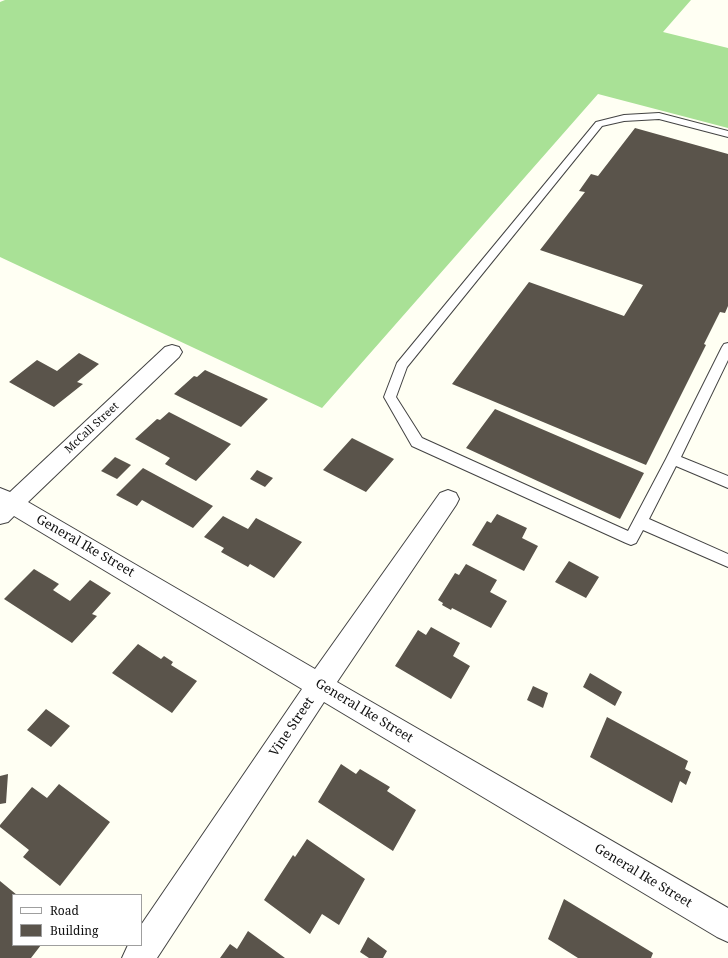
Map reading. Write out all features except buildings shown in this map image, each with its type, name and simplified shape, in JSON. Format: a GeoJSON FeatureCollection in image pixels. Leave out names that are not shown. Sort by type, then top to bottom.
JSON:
{"type":"FeatureCollection","features":[{"type":"Feature","properties":{"kind":"street","name":"McCall Street"},"geometry":{"type":"LineString","coordinates":[[4,505],[172,352]]}},
{"type":"Feature","properties":{"kind":"street","name":"Vine Street"},"geometry":{"type":"LineString","coordinates":[[138,958],[320,684],[448,499]]}},
{"type":"Feature","properties":{"kind":"street","name":"General Ike Street"},"geometry":{"type":"LineString","coordinates":[[4,505],[320,684],[728,926]]}},
{"type":"Feature","properties":{"kind":"lane"},"geometry":{"type":"LineString","coordinates":[[728,134],[659,116],[624,118],[599,124],[401,366],[390,397],[417,442],[631,539],[673,459],[728,347]]}},
{"type":"Feature","properties":{"kind":"lane"},"geometry":{"type":"LineString","coordinates":[[673,459],[728,482]]}},
{"type":"Feature","properties":{"kind":"lane"},"geometry":{"type":"LineString","coordinates":[[640,522],[728,561]]}},
{"type":"Feature","properties":{"kind":"green space"},"geometry":{"type":"Polygon","coordinates":[[[5,0],[691,0],[663,32],[728,48],[728,128],[598,94],[322,408],[0,257],[0,2],[5,0]]]}}]}
